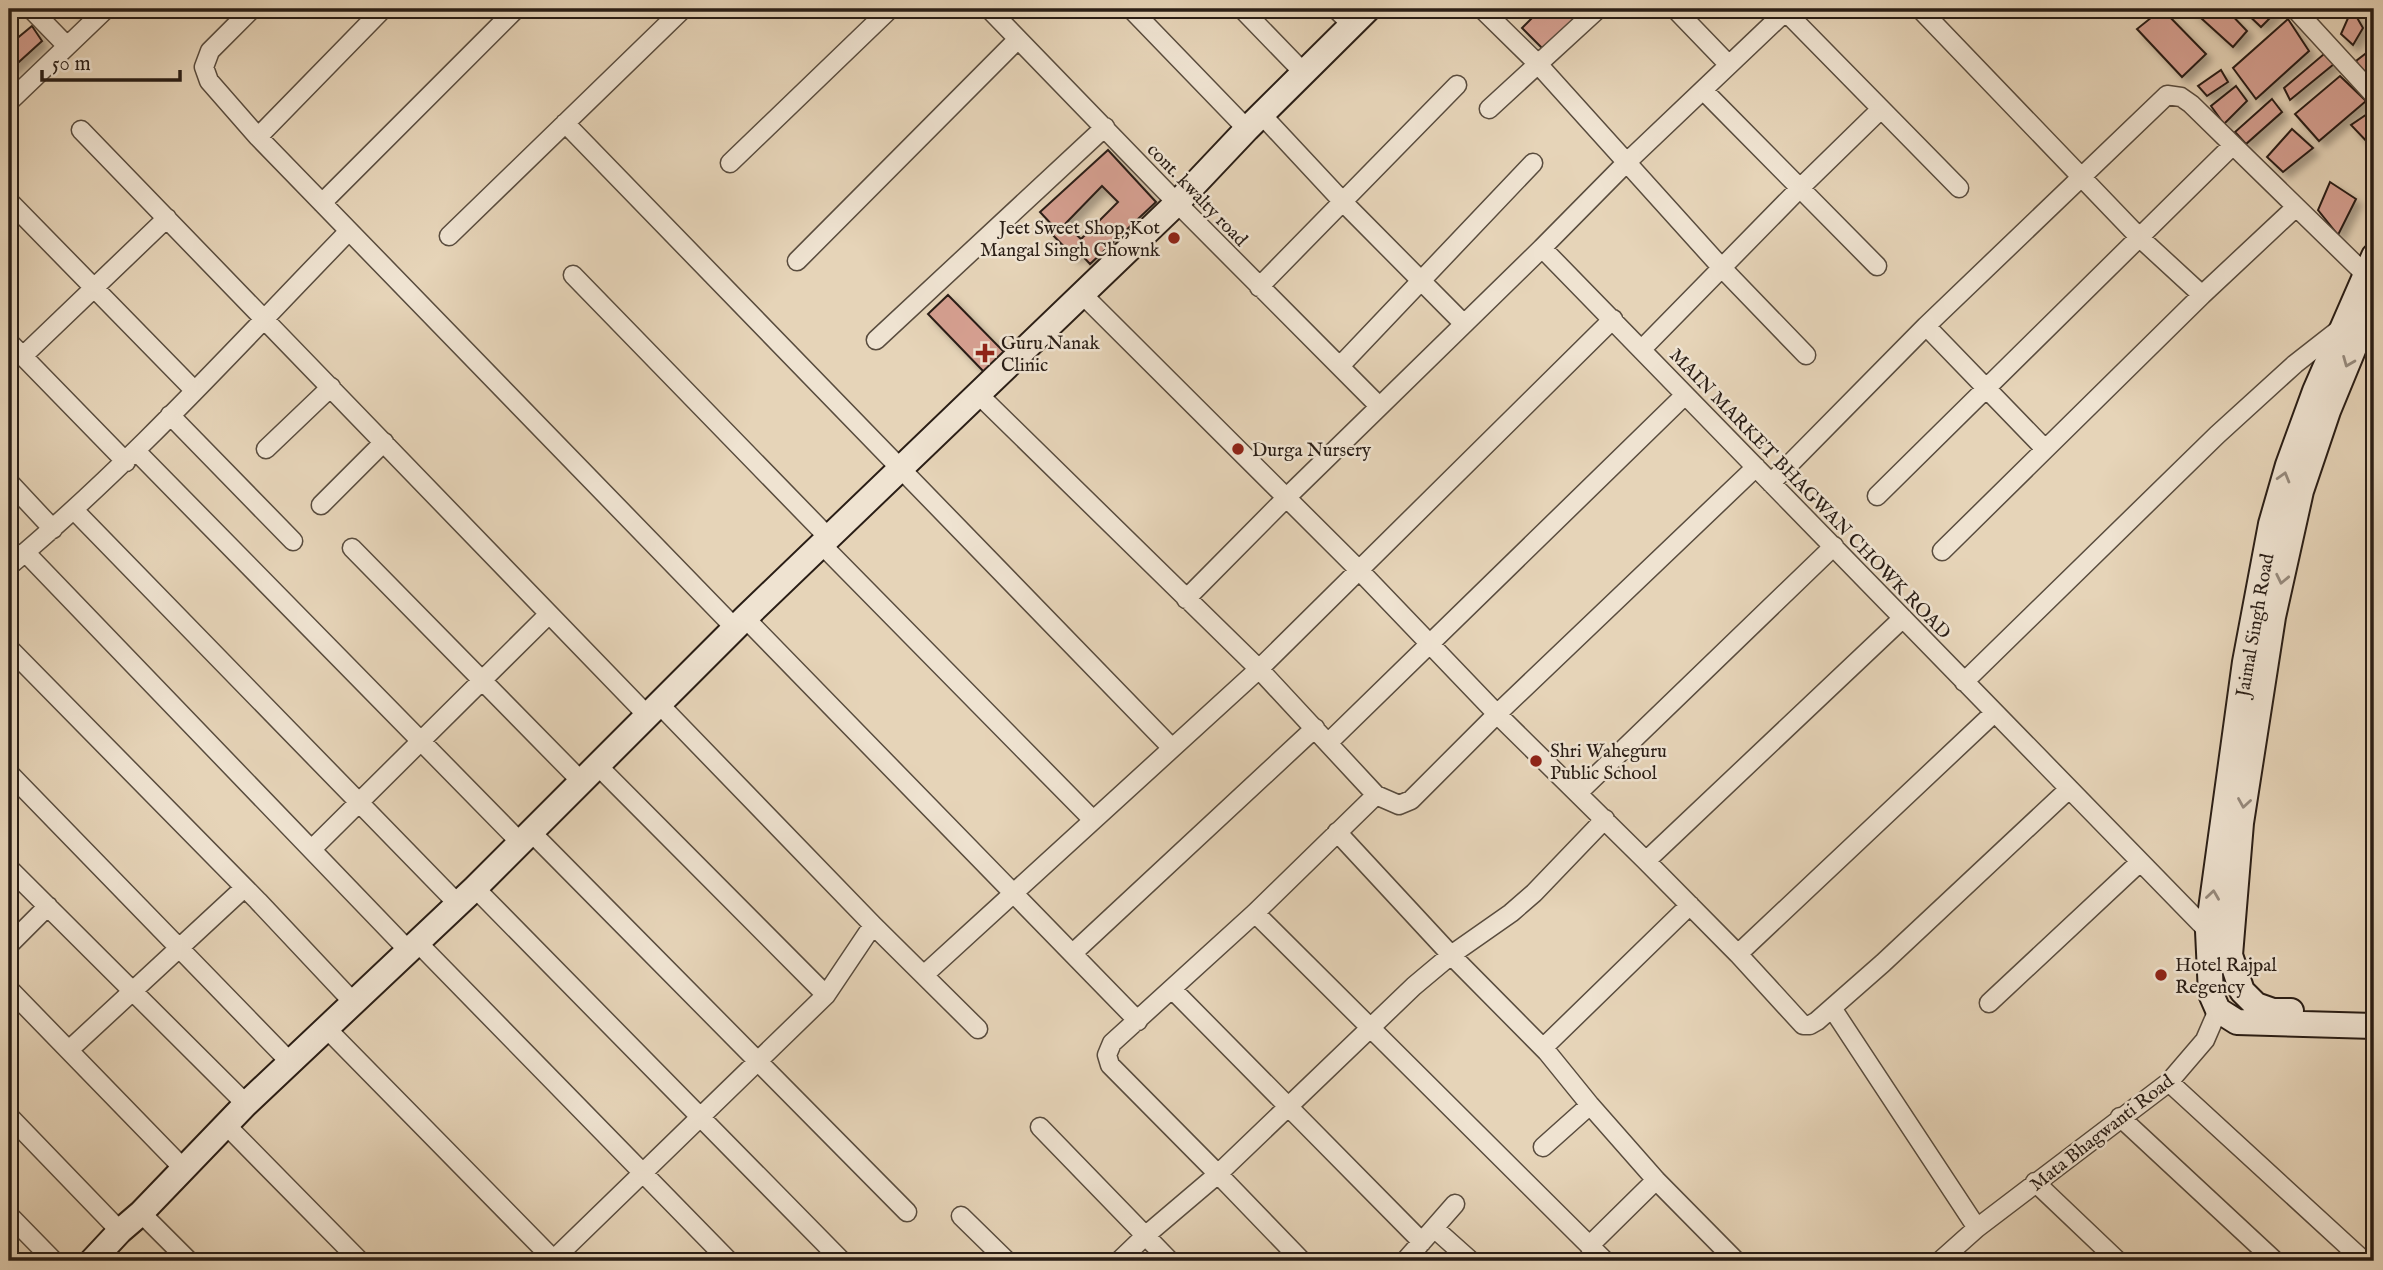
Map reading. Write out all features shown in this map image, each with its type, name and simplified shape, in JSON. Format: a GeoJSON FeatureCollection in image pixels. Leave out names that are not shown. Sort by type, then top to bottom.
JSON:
{"type":"FeatureCollection","features":[{"type":"Feature","properties":{"kind":"street"},"geometry":{"type":"LineString","coordinates":[[31,9],[67,46]]}},
{"type":"Feature","properties":{"kind":"street"},"geometry":{"type":"LineString","coordinates":[[9,103],[106,9]]}},
{"type":"Feature","properties":{"kind":"street"},"geometry":{"type":"LineString","coordinates":[[252,9],[210,51],[204,67],[209,81],[258,137],[740,623],[1013,892],[1138,1021]]}},
{"type":"Feature","properties":{"kind":"street"},"geometry":{"type":"LineString","coordinates":[[258,137],[383,9]]}},
{"type":"Feature","properties":{"kind":"street"},"geometry":{"type":"LineString","coordinates":[[322,203],[516,9]]}},
{"type":"Feature","properties":{"kind":"street"},"geometry":{"type":"LineString","coordinates":[[449,236],[683,9]]}},
{"type":"Feature","properties":{"kind":"street"},"geometry":{"type":"LineString","coordinates":[[730,163],[890,9]]}},
{"type":"Feature","properties":{"kind":"street","name":"cont. kwalty road"},"geometry":{"type":"LineString","coordinates":[[989,9],[1259,287],[1379,406]]}},
{"type":"Feature","properties":{"kind":"street"},"geometry":{"type":"LineString","coordinates":[[1130,9],[1344,203],[1464,324]]}},
{"type":"Feature","properties":{"kind":"street"},"geometry":{"type":"LineString","coordinates":[[1242,9],[1304,73]]}},
{"type":"Feature","properties":{"kind":"street"},"geometry":{"type":"LineString","coordinates":[[1482,9],[1537,63],[1721,267],[1806,355]]}},
{"type":"Feature","properties":{"kind":"street"},"geometry":{"type":"LineString","coordinates":[[1489,109],[1598,9]]}},
{"type":"Feature","properties":{"kind":"street"},"geometry":{"type":"LineString","coordinates":[[1675,9],[1729,65]]}},
{"type":"Feature","properties":{"kind":"street"},"geometry":{"type":"LineString","coordinates":[[1920,9],[2139,237],[2202,295]]}},
{"type":"Feature","properties":{"kind":"street"},"geometry":{"type":"LineString","coordinates":[[2295,9],[2374,95]]}},
{"type":"Feature","properties":{"kind":"street"},"geometry":{"type":"LineString","coordinates":[[1186,599],[1626,163],[1787,10],[1959,188]]}},
{"type":"Feature","properties":{"kind":"street"},"geometry":{"type":"LineString","coordinates":[[92,1261],[246,1104],[467,896],[740,623],[1177,203],[1304,73],[1352,14]]}},
{"type":"Feature","properties":{"kind":"street"},"geometry":{"type":"LineString","coordinates":[[797,261],[1018,39]]}},
{"type":"Feature","properties":{"kind":"street"},"geometry":{"type":"LineString","coordinates":[[1259,287],[1457,85]]}},
{"type":"Feature","properties":{"kind":"street"},"geometry":{"type":"LineString","coordinates":[[1703,90],[1877,266]]}},
{"type":"Feature","properties":{"kind":"street"},"geometry":{"type":"LineString","coordinates":[[1771,482],[1926,326],[2167,95],[2180,96],[2191,104],[2296,207],[2370,265]]}},
{"type":"Feature","properties":{"kind":"street"},"geometry":{"type":"LineString","coordinates":[[1642,349],[1881,109]]}},
{"type":"Feature","properties":{"kind":"street"},"geometry":{"type":"LineString","coordinates":[[565,123],[1172,748]]}},
{"type":"Feature","properties":{"kind":"street"},"geometry":{"type":"LineString","coordinates":[[876,340],[1105,127]]}},
{"type":"Feature","properties":{"kind":"street"},"geometry":{"type":"LineString","coordinates":[[81,130],[549,614],[653,709],[978,1029]]}},
{"type":"Feature","properties":{"kind":"street"},"geometry":{"type":"LineString","coordinates":[[1877,496],[2232,146]]}},
{"type":"Feature","properties":{"kind":"street"},"geometry":{"type":"LineString","coordinates":[[1340,366],[1533,163]]}},
{"type":"Feature","properties":{"kind":"street"},"geometry":{"type":"LineString","coordinates":[[9,201],[194,390]]}},
{"type":"Feature","properties":{"kind":"street"},"geometry":{"type":"LineString","coordinates":[[1942,551],[2202,295],[2296,207]]}},
{"type":"Feature","properties":{"kind":"street"},"geometry":{"type":"LineString","coordinates":[[23,356],[167,218]]}},
{"type":"Feature","properties":{"kind":"street"},"geometry":{"type":"LineString","coordinates":[[9,566],[131,456],[349,231]]}},
{"type":"Feature","properties":{"kind":"street","name":"MAIN MARKET BHAGWAN CHOWK ROAD"},"geometry":{"type":"LineString","coordinates":[[1542,248],[2208,931]]}},
{"type":"Feature","properties":{"kind":"street","name":"Jaimal Singh Road"},"geometry":{"type":"LineString","coordinates":[[2218,1010],[2211,994],[2208,931],[2245,663],[2271,524],[2288,465],[2315,391],[2370,265]]}},
{"type":"Feature","properties":{"kind":"street"},"geometry":{"type":"LineString","coordinates":[[573,275],[1093,820]]}},
{"type":"Feature","properties":{"kind":"street"},"geometry":{"type":"LineString","coordinates":[[1082,294],[1287,497],[1429,645],[1690,905],[1803,1026],[1810,1026],[1817,1021],[1884,963],[2069,789]]}},
{"type":"Feature","properties":{"kind":"street"},"geometry":{"type":"LineString","coordinates":[[2374,299],[2328,411],[2301,491],[2284,566],[2273,617],[2241,823],[2230,955],[2242,991],[2256,1005],[2273,1011],[2374,1010]]}},
{"type":"Feature","properties":{"kind":"street"},"geometry":{"type":"LineString","coordinates":[[925,974],[1259,669],[1614,319]]}},
{"type":"Feature","properties":{"kind":"street"},"geometry":{"type":"LineString","coordinates":[[1926,326],[2045,449]]}},
{"type":"Feature","properties":{"kind":"street"},"geometry":{"type":"LineString","coordinates":[[1964,682],[2217,435],[2295,364],[2344,326]]}},
{"type":"Feature","properties":{"kind":"street"},"geometry":{"type":"LineString","coordinates":[[9,342],[526,837],[907,1212]]}},
{"type":"Feature","properties":{"kind":"street"},"geometry":{"type":"LineString","coordinates":[[266,449],[331,387]]}},
{"type":"Feature","properties":{"kind":"street"},"geometry":{"type":"LineString","coordinates":[[978,394],[1259,669],[1377,795],[1399,806],[1411,800],[1497,713],[1756,467]]}},
{"type":"Feature","properties":{"kind":"street"},"geometry":{"type":"LineString","coordinates":[[1329,742],[1685,395]]}},
{"type":"Feature","properties":{"kind":"street"},"geometry":{"type":"LineString","coordinates":[[170,415],[293,541]]}},
{"type":"Feature","properties":{"kind":"street"},"geometry":{"type":"LineString","coordinates":[[321,505],[383,442]]}},
{"type":"Feature","properties":{"kind":"street"},"geometry":{"type":"LineString","coordinates":[[9,482],[53,529]]}},
{"type":"Feature","properties":{"kind":"street"},"geometry":{"type":"LineString","coordinates":[[74,510],[360,801],[467,896],[699,1117],[842,1261]]}},
{"type":"Feature","properties":{"kind":"street"},"geometry":{"type":"LineString","coordinates":[[1578,793],[1833,546]]}},
{"type":"Feature","properties":{"kind":"street"},"geometry":{"type":"LineString","coordinates":[[352,548],[482,680],[589,773],[826,995]]}},
{"type":"Feature","properties":{"kind":"street"},"geometry":{"type":"LineString","coordinates":[[25,552],[312,849],[643,1173],[729,1261]]}},
{"type":"Feature","properties":{"kind":"street"},"geometry":{"type":"LineString","coordinates":[[312,849],[549,614]]}},
{"type":"Feature","properties":{"kind":"street"},"geometry":{"type":"LineString","coordinates":[[1646,861],[1903,618]]}},
{"type":"Feature","properties":{"kind":"street"},"geometry":{"type":"LineString","coordinates":[[9,648],[354,1003]]}},
{"type":"Feature","properties":{"kind":"street"},"geometry":{"type":"LineString","coordinates":[[1738,954],[1994,712]]}},
{"type":"Feature","properties":{"kind":"street"},"geometry":{"type":"LineString","coordinates":[[1073,953],[1315,728]]}},
{"type":"Feature","properties":{"kind":"street"},"geometry":{"type":"LineString","coordinates":[[9,773],[290,1062]]}},
{"type":"Feature","properties":{"kind":"street"},"geometry":{"type":"LineString","coordinates":[[1302,1261],[1110,1065],[1107,1055],[1112,1043],[1255,913],[1377,795]]}},
{"type":"Feature","properties":{"kind":"street"},"geometry":{"type":"LineString","coordinates":[[1119,1261],[1218,1174],[1414,986],[1451,955],[1511,913],[1605,819]]}},
{"type":"Feature","properties":{"kind":"street"},"geometry":{"type":"LineString","coordinates":[[1336,832],[1543,1048],[1657,1181],[1737,1261]]}},
{"type":"Feature","properties":{"kind":"street"},"geometry":{"type":"LineString","coordinates":[[1989,1003],[2140,862]]}},
{"type":"Feature","properties":{"kind":"street"},"geometry":{"type":"LineString","coordinates":[[9,868],[246,1104]]}},
{"type":"Feature","properties":{"kind":"street"},"geometry":{"type":"LineString","coordinates":[[69,1050],[244,888]]}},
{"type":"Feature","properties":{"kind":"street"},"geometry":{"type":"LineString","coordinates":[[1543,1048],[1690,905]]}},
{"type":"Feature","properties":{"kind":"street"},"geometry":{"type":"LineString","coordinates":[[9,945],[48,906]]}},
{"type":"Feature","properties":{"kind":"street"},"geometry":{"type":"LineString","coordinates":[[1255,913],[1605,1261]]}},
{"type":"Feature","properties":{"kind":"street"},"geometry":{"type":"LineString","coordinates":[[326,1028],[554,1261],[826,995],[873,925]]}},
{"type":"Feature","properties":{"kind":"street"},"geometry":{"type":"LineString","coordinates":[[9,989],[184,1169]]}},
{"type":"Feature","properties":{"kind":"street"},"geometry":{"type":"LineString","coordinates":[[1172,989],[1286,1106],[1428,1235],[1471,1261]]}},
{"type":"Feature","properties":{"kind":"street"},"geometry":{"type":"LineString","coordinates":[[1832,1008],[1977,1228]]}},
{"type":"Feature","properties":{"kind":"street"},"geometry":{"type":"LineString","coordinates":[[2218,1010],[2237,1021],[2374,1026]]}},
{"type":"Feature","properties":{"kind":"street","name":"Mata Bhagwanti Road"},"geometry":{"type":"LineString","coordinates":[[1940,1261],[2035,1182],[2169,1082],[2205,1040],[2218,1010]]}},
{"type":"Feature","properties":{"kind":"street"},"geometry":{"type":"LineString","coordinates":[[2169,1082],[2364,1261]]}},
{"type":"Feature","properties":{"kind":"street"},"geometry":{"type":"LineString","coordinates":[[1543,1147],[1590,1105]]}},
{"type":"Feature","properties":{"kind":"street"},"geometry":{"type":"LineString","coordinates":[[9,1116],[120,1231]]}},
{"type":"Feature","properties":{"kind":"street"},"geometry":{"type":"LineString","coordinates":[[2120,1117],[2275,1261]]}},
{"type":"Feature","properties":{"kind":"street"},"geometry":{"type":"LineString","coordinates":[[226,1125],[360,1261]]}},
{"type":"Feature","properties":{"kind":"street"},"geometry":{"type":"LineString","coordinates":[[1040,1127],[1170,1261]]}},
{"type":"Feature","properties":{"kind":"street"},"geometry":{"type":"LineString","coordinates":[[1588,1246],[1657,1181]]}},
{"type":"Feature","properties":{"kind":"street"},"geometry":{"type":"LineString","coordinates":[[2035,1182],[2118,1261]]}},
{"type":"Feature","properties":{"kind":"street"},"geometry":{"type":"LineString","coordinates":[[1405,1261],[1455,1204]]}},
{"type":"Feature","properties":{"kind":"street"},"geometry":{"type":"LineString","coordinates":[[141,1213],[189,1261]]}},
{"type":"Feature","properties":{"kind":"street"},"geometry":{"type":"LineString","coordinates":[[9,1215],[54,1261]]}},
{"type":"Feature","properties":{"kind":"street"},"geometry":{"type":"LineString","coordinates":[[961,1216],[1007,1261]]}},
{"type":"Feature","properties":{"kind":"building"},"geometry":{"type":"Polygon","coordinates":[[[72,9],[91,9],[82,18],[72,9]]]}},
{"type":"Feature","properties":{"kind":"building"},"geometry":{"type":"Polygon","coordinates":[[[1541,9],[1569,9],[1577,17],[1545,51],[1522,28],[1541,9]]]}},
{"type":"Feature","properties":{"kind":"building"},"geometry":{"type":"Polygon","coordinates":[[[2162,9],[2206,54],[2182,77],[2137,29],[2162,9]]]}},
{"type":"Feature","properties":{"kind":"building"},"geometry":{"type":"Polygon","coordinates":[[[2191,9],[2226,9],[2247,31],[2233,47],[2191,9]]]}},
{"type":"Feature","properties":{"kind":"building"},"geometry":{"type":"Polygon","coordinates":[[[2242,9],[2275,9],[2277,11],[2261,27],[2242,9]]]}},
{"type":"Feature","properties":{"kind":"building"},"geometry":{"type":"Polygon","coordinates":[[[2352,9],[2363,28],[2353,45],[2341,34],[2352,9]]]}},
{"type":"Feature","properties":{"kind":"building"},"geometry":{"type":"Polygon","coordinates":[[[2374,9],[2373,32],[2364,12],[2374,9]]]}},
{"type":"Feature","properties":{"kind":"building"},"geometry":{"type":"Polygon","coordinates":[[[2288,19],[2309,51],[2256,99],[2233,68],[2288,19]]]}},
{"type":"Feature","properties":{"kind":"building"},"geometry":{"type":"Polygon","coordinates":[[[32,26],[42,41],[9,71],[9,45],[32,26]]]}},
{"type":"Feature","properties":{"kind":"building"},"geometry":{"type":"Polygon","coordinates":[[[2374,47],[2374,79],[2371,82],[2356,61],[2374,47]]]}},
{"type":"Feature","properties":{"kind":"building"},"geometry":{"type":"Polygon","coordinates":[[[2324,54],[2334,64],[2290,100],[2284,88],[2324,54]]]}},
{"type":"Feature","properties":{"kind":"building"},"geometry":{"type":"Polygon","coordinates":[[[2221,70],[2228,82],[2207,96],[2198,86],[2221,70]]]}},
{"type":"Feature","properties":{"kind":"building"},"geometry":{"type":"Polygon","coordinates":[[[2340,76],[2366,101],[2319,141],[2295,114],[2340,76]]]}},
{"type":"Feature","properties":{"kind":"building"},"geometry":{"type":"Polygon","coordinates":[[[2236,86],[2247,101],[2224,124],[2211,106],[2236,86]]]}},
{"type":"Feature","properties":{"kind":"building"},"geometry":{"type":"Polygon","coordinates":[[[2272,99],[2282,112],[2246,144],[2235,132],[2272,99]]]}},
{"type":"Feature","properties":{"kind":"building"},"geometry":{"type":"Polygon","coordinates":[[[2373,110],[2374,145],[2372,147],[2351,125],[2373,110]]]}},
{"type":"Feature","properties":{"kind":"building"},"geometry":{"type":"Polygon","coordinates":[[[2292,129],[2313,148],[2283,172],[2267,157],[2292,129]]]}},
{"type":"Feature","properties":{"kind":"building"},"geometry":{"type":"Polygon","coordinates":[[[1108,150],[1156,202],[1090,264],[1079,252],[1074,257],[1049,231],[1054,227],[1040,212],[1108,150]],[[1102,186],[1065,224],[1081,239],[1118,202],[1102,186]]]}},
{"type":"Feature","properties":{"kind":"building"},"geometry":{"type":"Polygon","coordinates":[[[2330,182],[2356,199],[2338,235],[2318,210],[2330,182]]]}},
{"type":"Feature","properties":{"kind":"building"},"geometry":{"type":"Polygon","coordinates":[[[948,295],[1005,353],[985,373],[928,314],[948,295]]]}},
{"type":"Feature","properties":{"kind":"place","name":"Jeet Sweet Shop,Kot Mangal Singh Chownk"},"geometry":{"type":"Point","coordinates":[1174,238]}},
{"type":"Feature","properties":{"kind":"place","name":"Guru Nanak Clinic"},"geometry":{"type":"Point","coordinates":[985,353]}},
{"type":"Feature","properties":{"kind":"place","name":"Durga Nursery"},"geometry":{"type":"Point","coordinates":[1238,449]}},
{"type":"Feature","properties":{"kind":"place","name":"Shri Waheguru Public School"},"geometry":{"type":"Point","coordinates":[1536,761]}},
{"type":"Feature","properties":{"kind":"place","name":"Hotel Rajpal Regency"},"geometry":{"type":"Point","coordinates":[2161,975]}}]}
